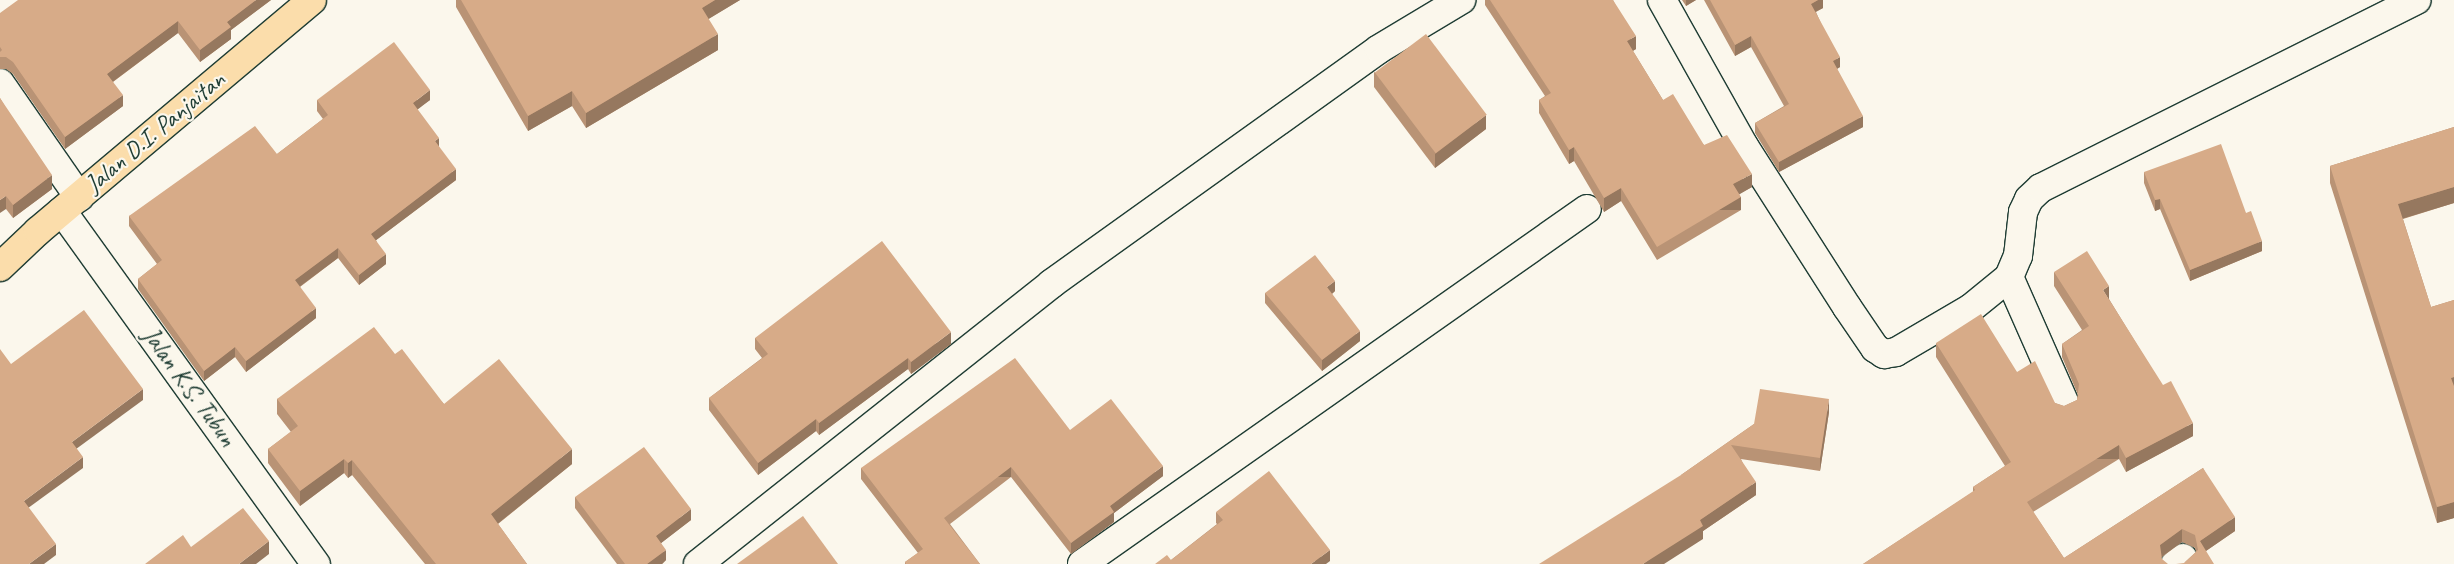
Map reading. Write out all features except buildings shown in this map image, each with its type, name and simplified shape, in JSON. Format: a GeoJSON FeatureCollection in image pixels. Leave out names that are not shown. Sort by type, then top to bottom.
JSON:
{"type":"FeatureCollection","features":[{"type":"Feature","properties":{"kind":"highway","name":"Jalan D.I. Panjaitan"},"geometry":{"type":"LineString","coordinates":[[0,267],[71,204],[312,0]]}},
{"type":"Feature","properties":{"kind":"street"},"geometry":{"type":"LineString","coordinates":[[698,564],[1051,284],[1379,49],[1460,0]]}},
{"type":"Feature","properties":{"kind":"street"},"geometry":{"type":"LineString","coordinates":[[1662,0],[1744,146],[1847,307],[1880,352],[1896,352],[1971,308],[2010,277],[2018,256],[2023,212],[2029,199],[2041,188],[2418,0]]}},
{"type":"Feature","properties":{"kind":"street","name":"Jalan K.S. Tubun"},"geometry":{"type":"LineString","coordinates":[[0,83],[71,204],[316,564]]}},
{"type":"Feature","properties":{"kind":"street"},"geometry":{"type":"LineString","coordinates":[[1082,564],[1586,209]]}},
{"type":"Feature","properties":{"kind":"street"},"geometry":{"type":"LineString","coordinates":[[2010,277],[2065,404]]}}]}
